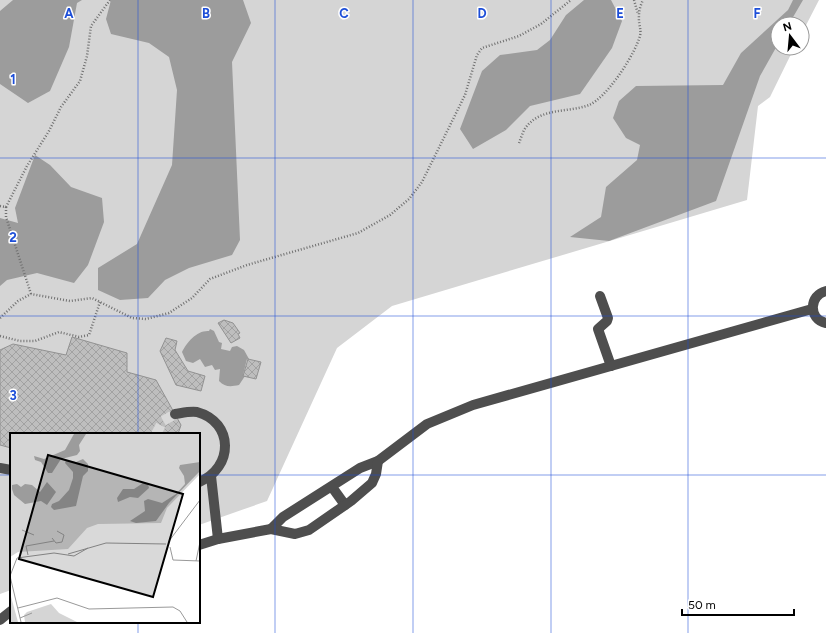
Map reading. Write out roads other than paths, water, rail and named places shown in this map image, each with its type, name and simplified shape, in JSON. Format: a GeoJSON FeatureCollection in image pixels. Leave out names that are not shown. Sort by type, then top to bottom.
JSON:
{"type":"FeatureCollection","features":[{"type":"Feature","properties":{"kind":"street"},"geometry":{"type":"LineString","coordinates":[[825,289],[817,295],[813,301],[812,308],[815,316],[821,322],[826,323]]}},
{"type":"Feature","properties":{"kind":"street"},"geometry":{"type":"LineString","coordinates":[[600,296],[608,321],[598,329],[611,366]]}},
{"type":"Feature","properties":{"kind":"street"},"geometry":{"type":"LineString","coordinates":[[271,530],[283,518],[360,468],[378,461],[427,424],[473,405],[812,308]]}},
{"type":"Feature","properties":{"kind":"street"},"geometry":{"type":"LineString","coordinates":[[175,414],[195,412],[208,416],[219,426],[225,439],[225,453],[221,466],[211,476],[200,482]]}},
{"type":"Feature","properties":{"kind":"street"},"geometry":{"type":"LineString","coordinates":[[200,545],[218,539],[271,530],[295,534],[309,530],[345,505],[372,483],[376,474],[378,461]]}},
{"type":"Feature","properties":{"kind":"street"},"geometry":{"type":"LineString","coordinates":[[0,468],[10,470]]}},
{"type":"Feature","properties":{"kind":"street"},"geometry":{"type":"LineString","coordinates":[[211,476],[218,539]]}},
{"type":"Feature","properties":{"kind":"street"},"geometry":{"type":"LineString","coordinates":[[332,487],[345,505]]}},
{"type":"Feature","properties":{"kind":"street"},"geometry":{"type":"LineString","coordinates":[[0,620],[10,612]]}},
{"type":"Feature","properties":{"kind":"tunnel"},"geometry":{"type":"LineString","coordinates":[[157,433],[163,421],[175,414]]}}]}
